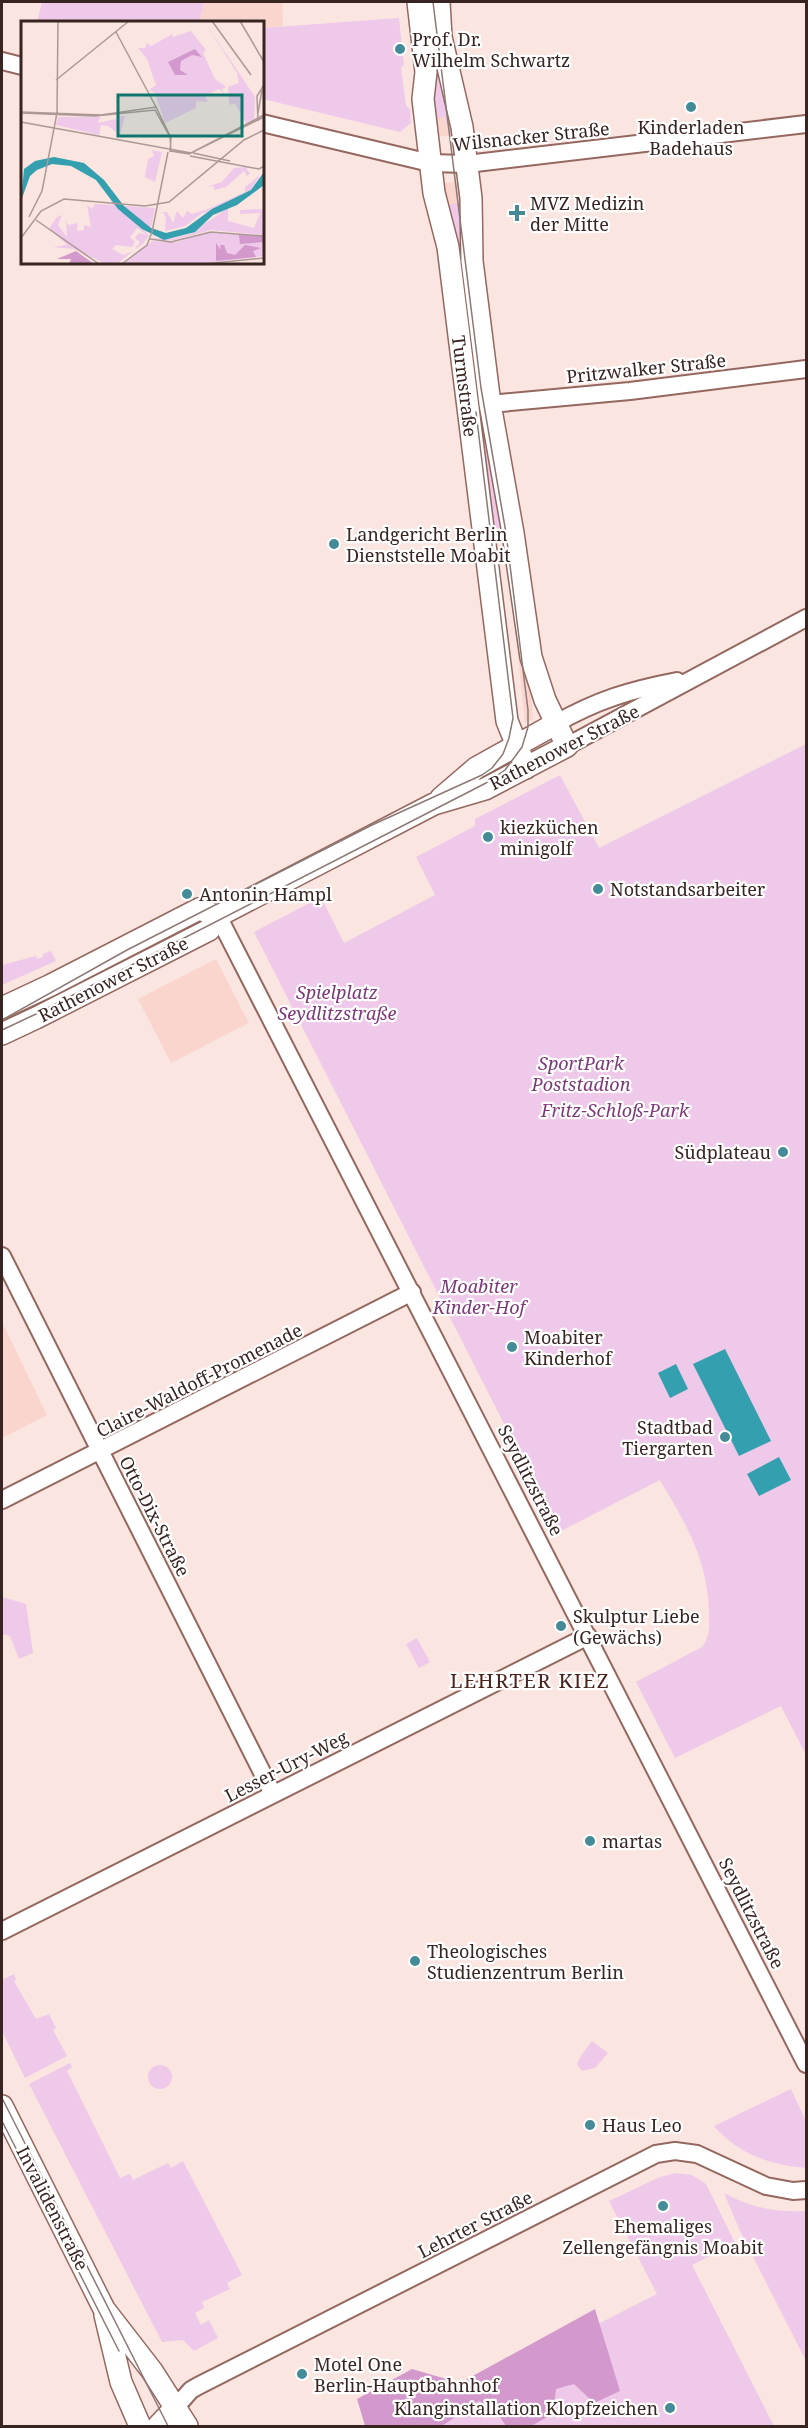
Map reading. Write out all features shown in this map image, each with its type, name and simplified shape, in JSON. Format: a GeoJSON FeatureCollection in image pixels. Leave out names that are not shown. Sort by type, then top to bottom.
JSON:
{"type":"FeatureCollection","features":[{"type":"Feature","properties":{"kind":"main road","name":"Turmstraße"},"geometry":{"type":"LineString","coordinates":[[418,2],[426,72],[423,99],[430,164],[434,193],[448,247],[507,721],[526,768]]}},
{"type":"Feature","properties":{"kind":"main road","name":"Turmstraße"},"geometry":{"type":"LineString","coordinates":[[439,2],[441,37],[462,124],[471,198],[472,261],[490,404],[513,533],[531,657],[555,724],[567,746]]}},
{"type":"Feature","properties":{"kind":"main road","name":"Rathenower Straße"},"geometry":{"type":"LineString","coordinates":[[434,804],[476,768],[555,724]]}},
{"type":"Feature","properties":{"kind":"main road","name":"Rathenower Straße"},"geometry":{"type":"LineString","coordinates":[[2,1034],[209,930],[218,916],[434,804],[485,789],[567,746]]}},
{"type":"Feature","properties":{"kind":"main road","name":"Rathenower Straße"},"geometry":{"type":"LineString","coordinates":[[2,1008],[199,909],[218,916]]}},
{"type":"Feature","properties":{"kind":"main road","name":"Invalidenstraße"},"geometry":{"type":"LineString","coordinates":[[2,2106],[104,2309],[152,2371],[187,2427]]}},
{"type":"Feature","properties":{"kind":"main road","name":"Invalidenstraße"},"geometry":{"type":"LineString","coordinates":[[104,2309],[121,2382],[140,2427]]}},
{"type":"Feature","properties":{"kind":"main road"},"geometry":{"type":"LineString","coordinates":[[158,2427],[175,2408]]}},
{"type":"Feature","properties":{"kind":"street"},"geometry":{"type":"LineString","coordinates":[[2,61],[21,66]]}},
{"type":"Feature","properties":{"kind":"street","name":"Wilsnacker Straße"},"geometry":{"type":"LineString","coordinates":[[264,123],[430,164],[467,164],[807,124]]}},
{"type":"Feature","properties":{"kind":"street","name":"Pritzwalker Straße"},"geometry":{"type":"LineString","coordinates":[[490,404],[630,391],[807,369]]}},
{"type":"Feature","properties":{"kind":"street","name":"Rathenower Straße"},"geometry":{"type":"LineString","coordinates":[[567,746],[807,618]]}},
{"type":"Feature","properties":{"kind":"street","name":"Rathenower Straße"},"geometry":{"type":"LineString","coordinates":[[555,724],[590,705],[634,689],[690,679]]}},
{"type":"Feature","properties":{"kind":"street","name":"Seydlitzstraße"},"geometry":{"type":"LineString","coordinates":[[218,916],[807,2064]]}},
{"type":"Feature","properties":{"kind":"street","name":"Otto-Dix-Straße"},"geometry":{"type":"LineString","coordinates":[[2,1256],[273,1794]]}},
{"type":"Feature","properties":{"kind":"street","name":"Claire-Waldoff-Promenade"},"geometry":{"type":"LineString","coordinates":[[2,1500],[412,1292]]}},
{"type":"Feature","properties":{"kind":"street","name":"Lesser-Ury-Weg"},"geometry":{"type":"LineString","coordinates":[[2,1931],[588,1636]]}},
{"type":"Feature","properties":{"kind":"street","name":"Lehrter Straße"},"geometry":{"type":"LineString","coordinates":[[175,2408],[190,2390],[656,2154],[675,2151],[697,2154],[766,2186],[786,2190],[807,2190]]}},
{"type":"Feature","properties":{"kind":"shaded area"},"geometry":{"type":"Polygon","coordinates":[[[204,2],[282,2],[283,26],[264,28],[264,21],[199,21],[204,2]]]}},
{"type":"Feature","properties":{"kind":"shaded area"},"geometry":{"type":"Polygon","coordinates":[[[434,98],[452,122],[453,136],[437,136],[432,99],[434,98]]]}},
{"type":"Feature","properties":{"kind":"shaded area"},"geometry":{"type":"Polygon","coordinates":[[[460,182],[465,220],[446,205],[444,183],[460,182]]]}},
{"type":"Feature","properties":{"kind":"shaded area"},"geometry":{"type":"Polygon","coordinates":[[[508,527],[532,703],[533,719],[525,723],[511,589],[501,528],[508,527]]]}},
{"type":"Feature","properties":{"kind":"shaded area"},"geometry":{"type":"Polygon","coordinates":[[[216,959],[249,1023],[171,1063],[138,999],[216,959]]]}},
{"type":"Feature","properties":{"kind":"shaded area"},"geometry":{"type":"Polygon","coordinates":[[[2,1322],[47,1415],[2,1438],[2,1322]]]}},
{"type":"Feature","properties":{"kind":"shaded area"},"geometry":{"type":"Polygon","coordinates":[[[595,2309],[620,2391],[594,2403],[574,2384],[556,2389],[553,2414],[531,2426],[506,2426],[498,2414],[479,2401],[442,2426],[365,2426],[357,2399],[412,2369],[460,2383],[595,2309]]]}},
{"type":"Feature","properties":{"kind":"green space"},"geometry":{"type":"Polygon","coordinates":[[[42,2],[204,2],[199,21],[37,21],[42,2]]]}},
{"type":"Feature","properties":{"kind":"green space"},"geometry":{"type":"Polygon","coordinates":[[[421,2],[437,2],[458,122],[446,123],[445,116],[436,118],[421,2]]]}},
{"type":"Feature","properties":{"kind":"green space"},"geometry":{"type":"Polygon","coordinates":[[[399,18],[404,66],[401,67],[406,106],[410,109],[411,123],[400,132],[264,99],[264,28],[399,18]]]}},
{"type":"Feature","properties":{"kind":"green space"},"geometry":{"type":"Polygon","coordinates":[[[461,203],[508,527],[494,529],[446,205],[461,203]]]}},
{"type":"Feature","properties":{"kind":"green space","name":"SportPark Poststadion"},"geometry":{"type":"Polygon","coordinates":[[[806,744],[806,1755],[781,1706],[675,1758],[636,1682],[702,1647],[707,1639],[709,1611],[707,1592],[694,1542],[660,1480],[559,1532],[254,932],[321,897],[344,943],[435,895],[416,857],[475,826],[475,819],[560,775],[599,848],[806,744]]]}},
{"type":"Feature","properties":{"kind":"green space"},"geometry":{"type":"Polygon","coordinates":[[[179,928],[183,935],[46,1005],[45,1002],[179,928]]]}},
{"type":"Feature","properties":{"kind":"green space"},"geometry":{"type":"Polygon","coordinates":[[[51,951],[56,961],[2,985],[2,965],[36,956],[37,959],[51,951]]]}},
{"type":"Feature","properties":{"kind":"green space"},"geometry":{"type":"Polygon","coordinates":[[[2,1597],[26,1604],[33,1653],[19,1659],[10,1636],[2,1634],[2,1597]]]}},
{"type":"Feature","properties":{"kind":"green space"},"geometry":{"type":"Polygon","coordinates":[[[417,1638],[430,1662],[419,1668],[406,1644],[417,1638]]]}},
{"type":"Feature","properties":{"kind":"green space"},"geometry":{"type":"Polygon","coordinates":[[[14,1974],[16,1980],[14,1981],[36,2019],[49,2014],[56,2028],[53,2030],[67,2056],[25,2078],[2,2031],[2,1980],[14,1974]]]}},
{"type":"Feature","properties":{"kind":"green space"},"geometry":{"type":"Polygon","coordinates":[[[592,2041],[608,2053],[595,2068],[582,2071],[577,2064],[592,2041]]]}},
{"type":"Feature","properties":{"kind":"green space"},"geometry":{"type":"Polygon","coordinates":[[[70,2063],[72,2067],[67,2071],[120,2178],[130,2174],[133,2180],[168,2163],[171,2168],[183,2161],[242,2275],[227,2283],[230,2289],[202,2302],[204,2308],[195,2313],[201,2325],[209,2320],[218,2338],[194,2351],[183,2340],[162,2342],[29,2084],[70,2063]]]}},
{"type":"Feature","properties":{"kind":"green space"},"geometry":{"type":"Polygon","coordinates":[[[160,2065],[169,2068],[172,2077],[169,2086],[160,2089],[151,2086],[148,2077],[151,2068],[160,2065]]]}},
{"type":"Feature","properties":{"kind":"green space"},"geometry":{"type":"Polygon","coordinates":[[[791,2089],[806,2121],[806,2168],[767,2161],[744,2151],[723,2136],[714,2126],[791,2089]]]}},
{"type":"Feature","properties":{"kind":"green space"},"geometry":{"type":"Polygon","coordinates":[[[676,2173],[692,2175],[706,2184],[735,2243],[692,2265],[774,2426],[397,2426],[657,2294],[609,2201],[660,2177],[676,2173]]]}},
{"type":"Feature","properties":{"kind":"green space"},"geometry":{"type":"Polygon","coordinates":[[[724,2193],[764,2208],[806,2211],[806,2361],[740,2231],[724,2193]]]}},
{"type":"Feature","properties":{"kind":"water"},"geometry":{"type":"Polygon","coordinates":[[[725,1349],[771,1441],[739,1456],[693,1364],[725,1349]]]}},
{"type":"Feature","properties":{"kind":"water"},"geometry":{"type":"Polygon","coordinates":[[[676,1364],[688,1389],[670,1398],[658,1373],[676,1364]]]}},
{"type":"Feature","properties":{"kind":"water"},"geometry":{"type":"Polygon","coordinates":[[[779,1457],[791,1480],[759,1496],[747,1474],[779,1457]]]}},
{"type":"Feature","properties":{"kind":"tram line"},"geometry":{"type":"LineString","coordinates":[[2,1030],[486,783],[505,770],[522,747],[528,727],[528,710],[506,533],[481,388],[433,2]]}},
{"type":"Feature","properties":{"kind":"tram line"},"geometry":{"type":"LineString","coordinates":[[2,1020],[127,950],[372,825],[482,775],[492,768],[503,754],[513,718],[476,412]]}},
{"type":"Feature","properties":{"kind":"tram line"},"geometry":{"type":"LineString","coordinates":[[2,2098],[168,2426]]}},
{"type":"Feature","properties":{"kind":"tram line"},"geometry":{"type":"LineString","coordinates":[[2,2121],[119,2351]]}},
{"type":"Feature","properties":{"kind":"place","name":"Prof. Dr. Wilhelm Schwartz"},"geometry":{"type":"Point","coordinates":[400,49]}},
{"type":"Feature","properties":{"kind":"place","name":"Kinderladen Badehaus"},"geometry":{"type":"Point","coordinates":[691,107]}},
{"type":"Feature","properties":{"kind":"place","name":"MVZ Medizin der Mitte"},"geometry":{"type":"Point","coordinates":[517,213]}},
{"type":"Feature","properties":{"kind":"place","name":"Landgericht Berlin Dienststelle Moabit"},"geometry":{"type":"Point","coordinates":[334,544]}},
{"type":"Feature","properties":{"kind":"place","name":"kiezküchen minigolf"},"geometry":{"type":"Point","coordinates":[488,837]}},
{"type":"Feature","properties":{"kind":"place","name":"Notstandsarbeiter"},"geometry":{"type":"Point","coordinates":[598,889]}},
{"type":"Feature","properties":{"kind":"place","name":"Antonin Hampl"},"geometry":{"type":"Point","coordinates":[187,894]}},
{"type":"Feature","properties":{"kind":"place","name":"Südplateau"},"geometry":{"type":"Point","coordinates":[783,1152]}},
{"type":"Feature","properties":{"kind":"place","name":"Moabiter Kinderhof"},"geometry":{"type":"Point","coordinates":[512,1347]}},
{"type":"Feature","properties":{"kind":"place","name":"Stadtbad Tiergarten"},"geometry":{"type":"Point","coordinates":[725,1437]}},
{"type":"Feature","properties":{"kind":"place","name":"Skulptur Liebe (Gewächs)"},"geometry":{"type":"Point","coordinates":[561,1626]}},
{"type":"Feature","properties":{"kind":"place","name":"martas"},"geometry":{"type":"Point","coordinates":[590,1841]}},
{"type":"Feature","properties":{"kind":"place","name":"Theologisches Studienzentrum Berlin"},"geometry":{"type":"Point","coordinates":[415,1961]}},
{"type":"Feature","properties":{"kind":"place","name":"Haus Leo"},"geometry":{"type":"Point","coordinates":[590,2125]}},
{"type":"Feature","properties":{"kind":"place","name":"Ehemaliges Zellengefängnis Moabit"},"geometry":{"type":"Point","coordinates":[663,2206]}},
{"type":"Feature","properties":{"kind":"place","name":"Motel One Berlin-Hauptbahnhof"},"geometry":{"type":"Point","coordinates":[302,2374]}},
{"type":"Feature","properties":{"kind":"place","name":"Klanginstallation Klopfzeichen"},"geometry":{"type":"Point","coordinates":[670,2408]}},
{"type":"Feature","properties":{"kind":"district","name":"LEHRTER KIEZ"},"geometry":{"type":"Point","coordinates":[530,1680]}},
{"type":"Feature","properties":{"kind":"park label","name":"Spielplatz Seydlitzstraße"},"geometry":{"type":"Point","coordinates":[337,1002]}},
{"type":"Feature","properties":{"kind":"park label","name":"Fritz-Schloß-Park"},"geometry":{"type":"Point","coordinates":[615,1110]}},
{"type":"Feature","properties":{"kind":"park label","name":"Moabiter Kinder-Hof"},"geometry":{"type":"Point","coordinates":[479,1296]}}]}
